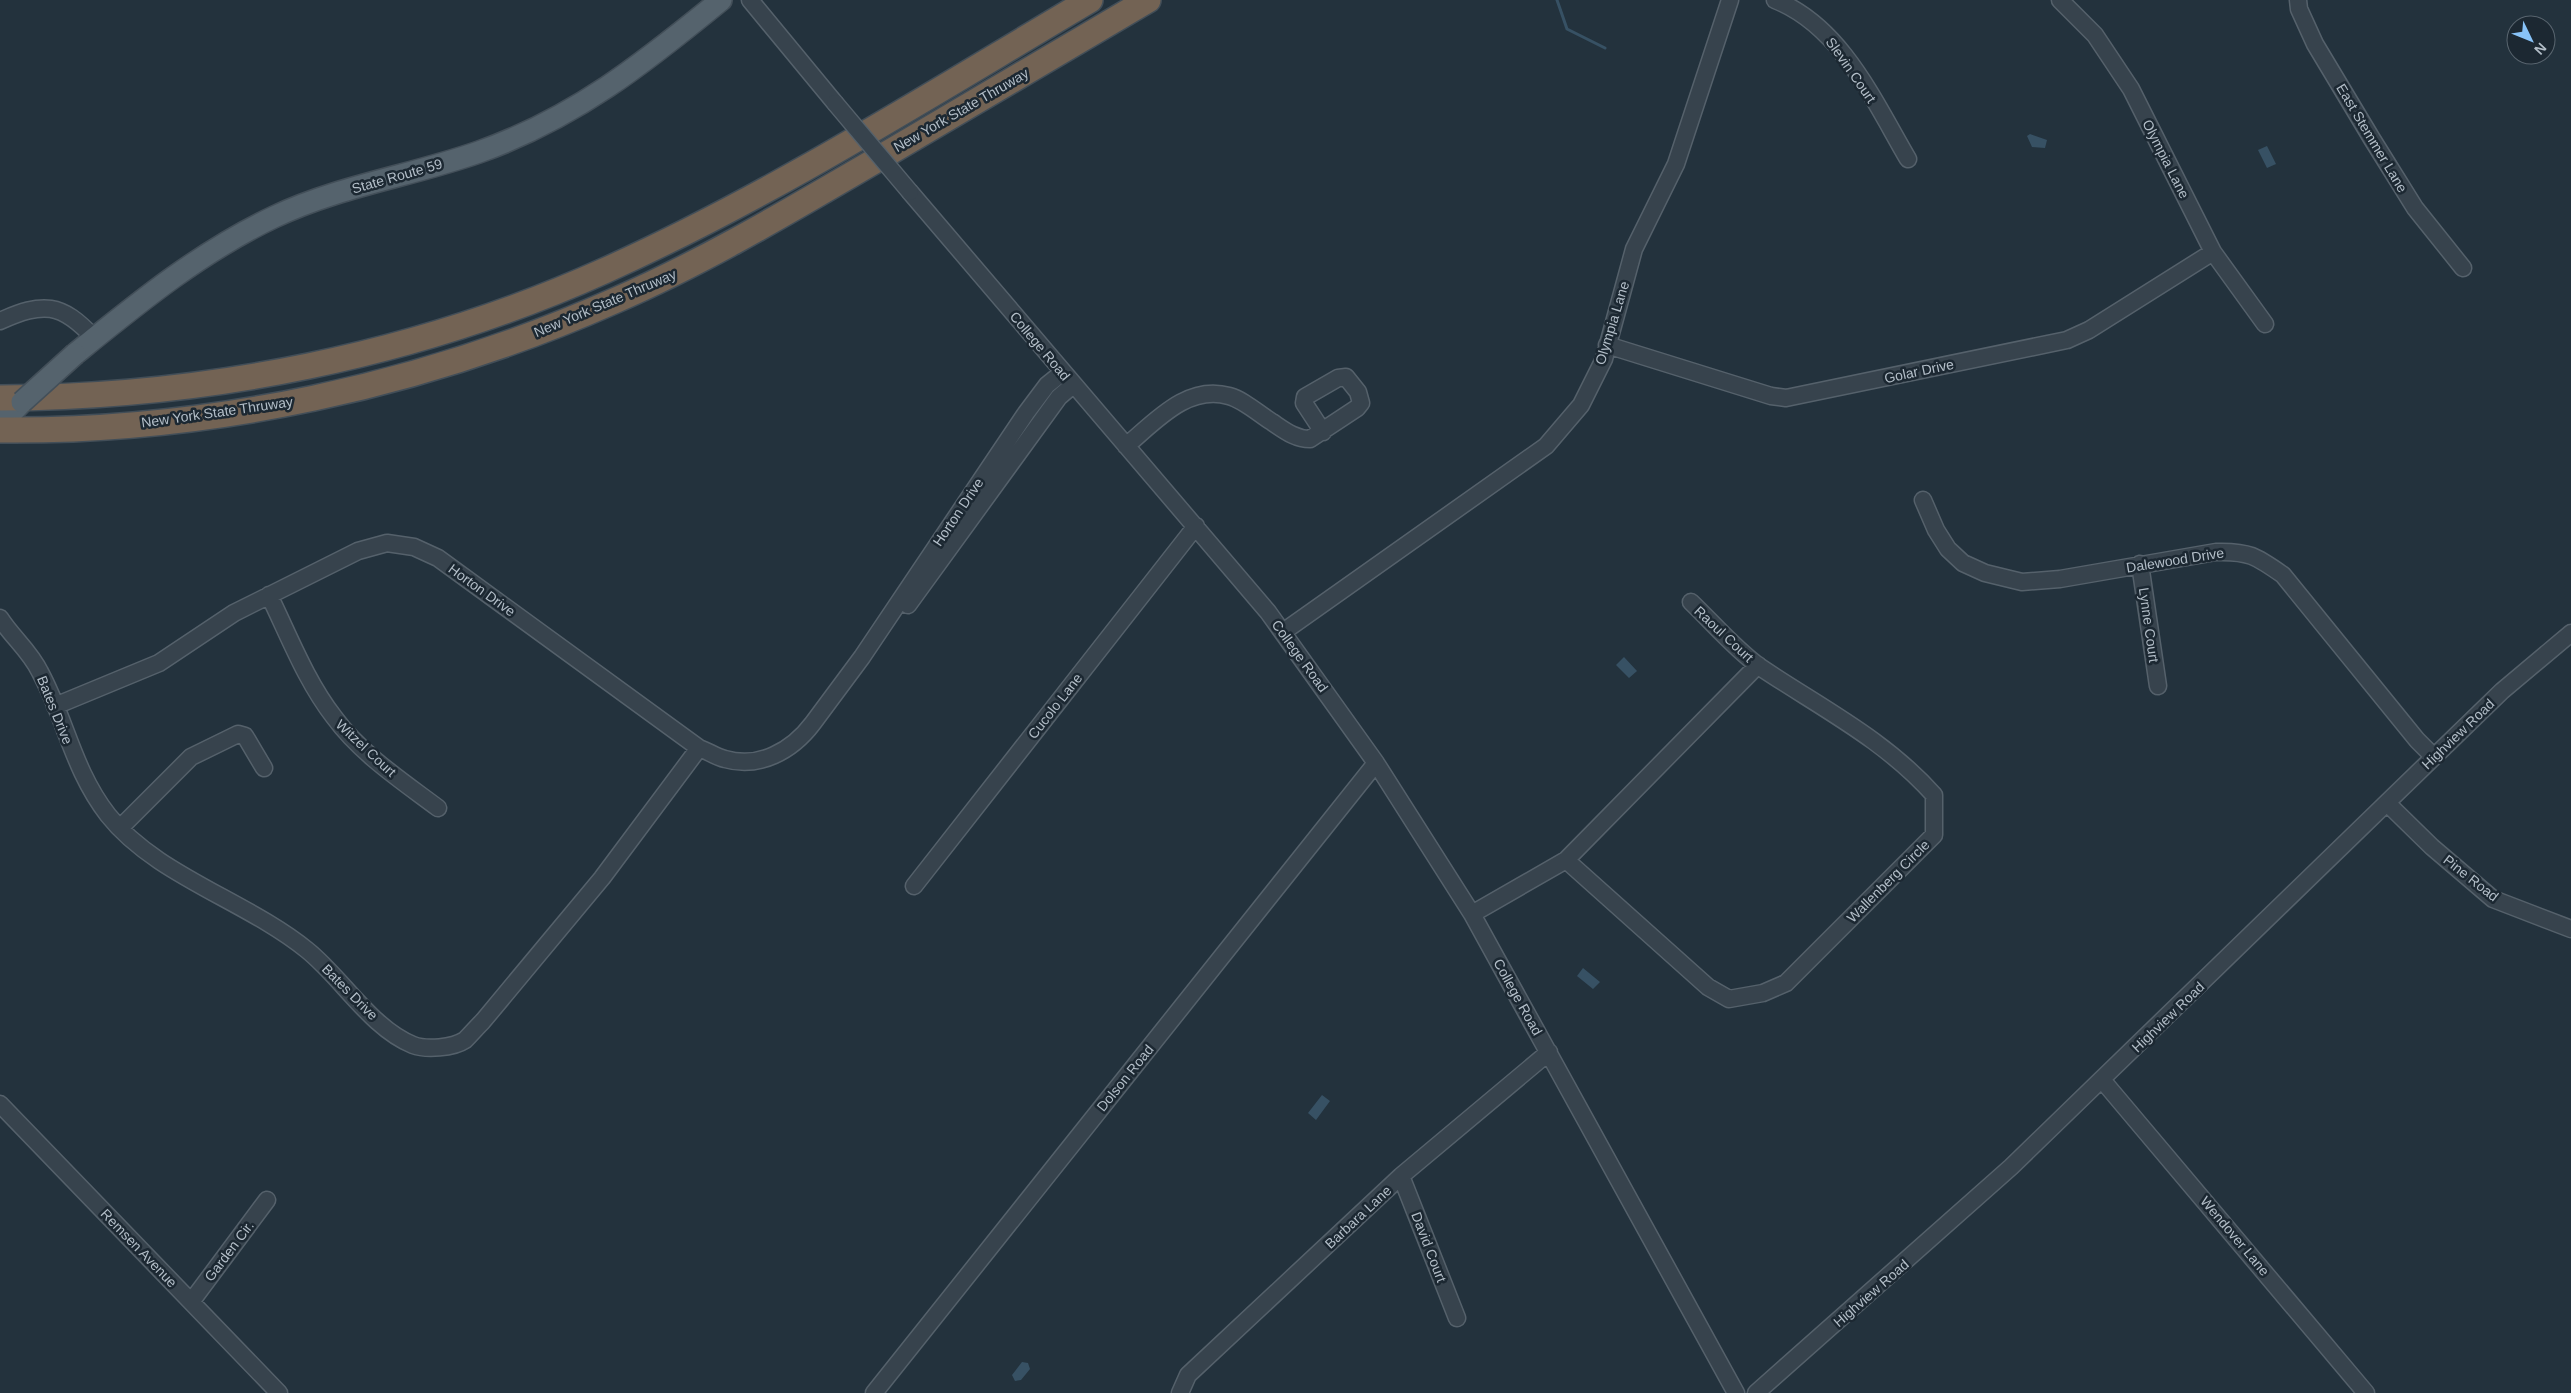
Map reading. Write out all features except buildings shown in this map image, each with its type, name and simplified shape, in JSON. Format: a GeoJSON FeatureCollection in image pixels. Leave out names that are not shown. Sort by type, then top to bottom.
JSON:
{"type":"FeatureCollection","features":[{"type":"Feature","properties":{"kind":"highway","name":"New York State Thruway"},"geometry":{"type":"LineString","coordinates":[[0,398],[159,390],[259,376],[411,340],[507,309],[602,272],[734,207],[1090,0]]}},
{"type":"Feature","properties":{"kind":"highway","name":"New York State Thruway"},"geometry":{"type":"LineString","coordinates":[[0,430],[109,426],[214,416],[265,408],[420,372],[534,334],[639,290],[755,231],[1148,0]]}},
{"type":"Feature","properties":{"kind":"main road","name":"State Route 59"},"geometry":{"type":"LineString","coordinates":[[0,425],[94,338],[180,272],[224,242],[275,217],[316,200],[371,182],[478,152],[529,132],[583,103],[638,68],[721,0]]}},
{"type":"Feature","properties":{"kind":"street","name":"College Road"},"geometry":{"type":"LineString","coordinates":[[750,0],[1062,373],[1196,526],[1283,632],[1376,763],[1472,914],[1736,1393]]}},
{"type":"Feature","properties":{"kind":"street","name":"Olympia Lane"},"geometry":{"type":"LineString","coordinates":[[1283,632],[1546,446],[1581,405],[1604,359],[1634,249],[1676,164],[1730,0]]}},
{"type":"Feature","properties":{"kind":"street","name":"Slevin Court"},"geometry":{"type":"LineString","coordinates":[[1775,0],[1807,16],[1823,31],[1857,75],[1908,159]]}},
{"type":"Feature","properties":{"kind":"street","name":"Olympia Lane"},"geometry":{"type":"LineString","coordinates":[[2060,0],[2095,35],[2131,89],[2212,252],[2265,324]]}},
{"type":"Feature","properties":{"kind":"street","name":"East Stemmer Lane"},"geometry":{"type":"LineString","coordinates":[[2298,0],[2299,9],[2315,44],[2414,208],[2463,268]]}},
{"type":"Feature","properties":{"kind":"street","name":"Golar Drive"},"geometry":{"type":"LineString","coordinates":[[1608,345],[1771,396],[1786,398],[2067,340],[2089,330],[2212,252]]}},
{"type":"Feature","properties":{"kind":"street"},"geometry":{"type":"LineString","coordinates":[[0,321],[27,310],[50,308],[69,315],[94,338]]}},
{"type":"Feature","properties":{"kind":"street","name":"Horton Drive"},"geometry":{"type":"LineString","coordinates":[[55,706],[159,663],[234,613],[358,551],[387,543],[414,547],[438,558],[700,748],[724,759],[750,762],[779,754],[805,734],[862,657],[1026,413],[1047,385],[1062,373]]}},
{"type":"Feature","properties":{"kind":"street","name":"Horton Drive"},"geometry":{"type":"LineString","coordinates":[[862,657],[914,598],[1059,397],[1073,386]]}},
{"type":"Feature","properties":{"kind":"street"},"geometry":{"type":"LineString","coordinates":[[1126,446],[1174,406],[1191,397],[1209,394],[1236,398],[1298,438],[1310,439],[1323,432]]}},
{"type":"Feature","properties":{"kind":"street","name":"Dalewood Drive"},"geometry":{"type":"LineString","coordinates":[[1923,500],[1936,530],[1948,549],[1963,563],[1985,573],[2022,582],[2060,579],[2216,552],[2241,551],[2263,561],[2283,575],[2434,757]]}},
{"type":"Feature","properties":{"kind":"street","name":"Cucolo Lane"},"geometry":{"type":"LineString","coordinates":[[914,886],[1196,526]]}},
{"type":"Feature","properties":{"kind":"street","name":"Lynne Court"},"geometry":{"type":"LineString","coordinates":[[2140,564],[2158,686]]}},
{"type":"Feature","properties":{"kind":"street","name":"Witzel Court"},"geometry":{"type":"LineString","coordinates":[[269,595],[312,684],[334,718],[358,744],[390,772],[438,808]]}},
{"type":"Feature","properties":{"kind":"street","name":"Raoul Court"},"geometry":{"type":"LineString","coordinates":[[1691,602],[1758,665]]}},
{"type":"Feature","properties":{"kind":"street","name":"Bates Drive"},"geometry":{"type":"LineString","coordinates":[[0,618],[5,631],[31,655],[55,706],[73,755],[88,786],[120,828],[156,858],[282,932],[308,951],[392,1034],[415,1045],[440,1047],[463,1041],[483,1021],[602,878],[700,748]]}},
{"type":"Feature","properties":{"kind":"street","name":"Highview Road"},"geometry":{"type":"LineString","coordinates":[[1756,1393],[1989,1187],[2103,1081],[2502,691],[2571,633]]}},
{"type":"Feature","properties":{"kind":"street"},"geometry":{"type":"LineString","coordinates":[[1472,914],[1566,860],[1758,665]]}},
{"type":"Feature","properties":{"kind":"street","name":"Wallenberg Circle"},"geometry":{"type":"LineString","coordinates":[[1566,860],[1708,987],[1729,999],[1763,993],[1786,983],[1934,835],[1934,795],[1903,762],[1846,722],[1758,665]]}},
{"type":"Feature","properties":{"kind":"street"},"geometry":{"type":"LineString","coordinates":[[120,828],[191,757],[238,734],[245,736],[264,768]]}},
{"type":"Feature","properties":{"kind":"street","name":"Dolson Road"},"geometry":{"type":"LineString","coordinates":[[874,1393],[1376,763]]}},
{"type":"Feature","properties":{"kind":"street","name":"Pine Road"},"geometry":{"type":"LineString","coordinates":[[2387,803],[2432,847],[2493,899],[2571,929]]}},
{"type":"Feature","properties":{"kind":"street","name":"Barbara Lane"},"geometry":{"type":"LineString","coordinates":[[1180,1393],[1188,1375],[1401,1176],[1549,1052]]}},
{"type":"Feature","properties":{"kind":"street","name":"Wendover Lane"},"geometry":{"type":"LineString","coordinates":[[2103,1081],[2366,1393]]}},
{"type":"Feature","properties":{"kind":"street","name":"Remsen Avenue"},"geometry":{"type":"LineString","coordinates":[[0,1104],[279,1393]]}},
{"type":"Feature","properties":{"kind":"street","name":"David Court"},"geometry":{"type":"LineString","coordinates":[[1401,1176],[1457,1318]]}},
{"type":"Feature","properties":{"kind":"street","name":"Garden Cir."},"geometry":{"type":"LineString","coordinates":[[191,1302],[267,1200]]}},
{"type":"Feature","properties":{"kind":"water"},"geometry":{"type":"Polygon","coordinates":[[[2030,134],[2047,140],[2045,148],[2032,147],[2027,136],[2030,134]]]}},
{"type":"Feature","properties":{"kind":"water"},"geometry":{"type":"Polygon","coordinates":[[[2267,146],[2276,164],[2267,168],[2258,150],[2267,146]]]}},
{"type":"Feature","properties":{"kind":"water"},"geometry":{"type":"Polygon","coordinates":[[[1624,657],[1637,671],[1629,678],[1616,665],[1624,657]]]}},
{"type":"Feature","properties":{"kind":"water"},"geometry":{"type":"Polygon","coordinates":[[[1583,968],[1600,982],[1593,989],[1577,976],[1583,968]]]}},
{"type":"Feature","properties":{"kind":"water"},"geometry":{"type":"Polygon","coordinates":[[[1322,1095],[1330,1101],[1316,1120],[1308,1113],[1322,1095]]]}},
{"type":"Feature","properties":{"kind":"water"},"geometry":{"type":"Polygon","coordinates":[[[1022,1362],[1028,1363],[1030,1369],[1021,1380],[1015,1381],[1012,1375],[1022,1362]]]}},
{"type":"Feature","properties":{"kind":"waterway"},"geometry":{"type":"LineString","coordinates":[[1557,0],[1567,29],[1605,48]]}}]}
